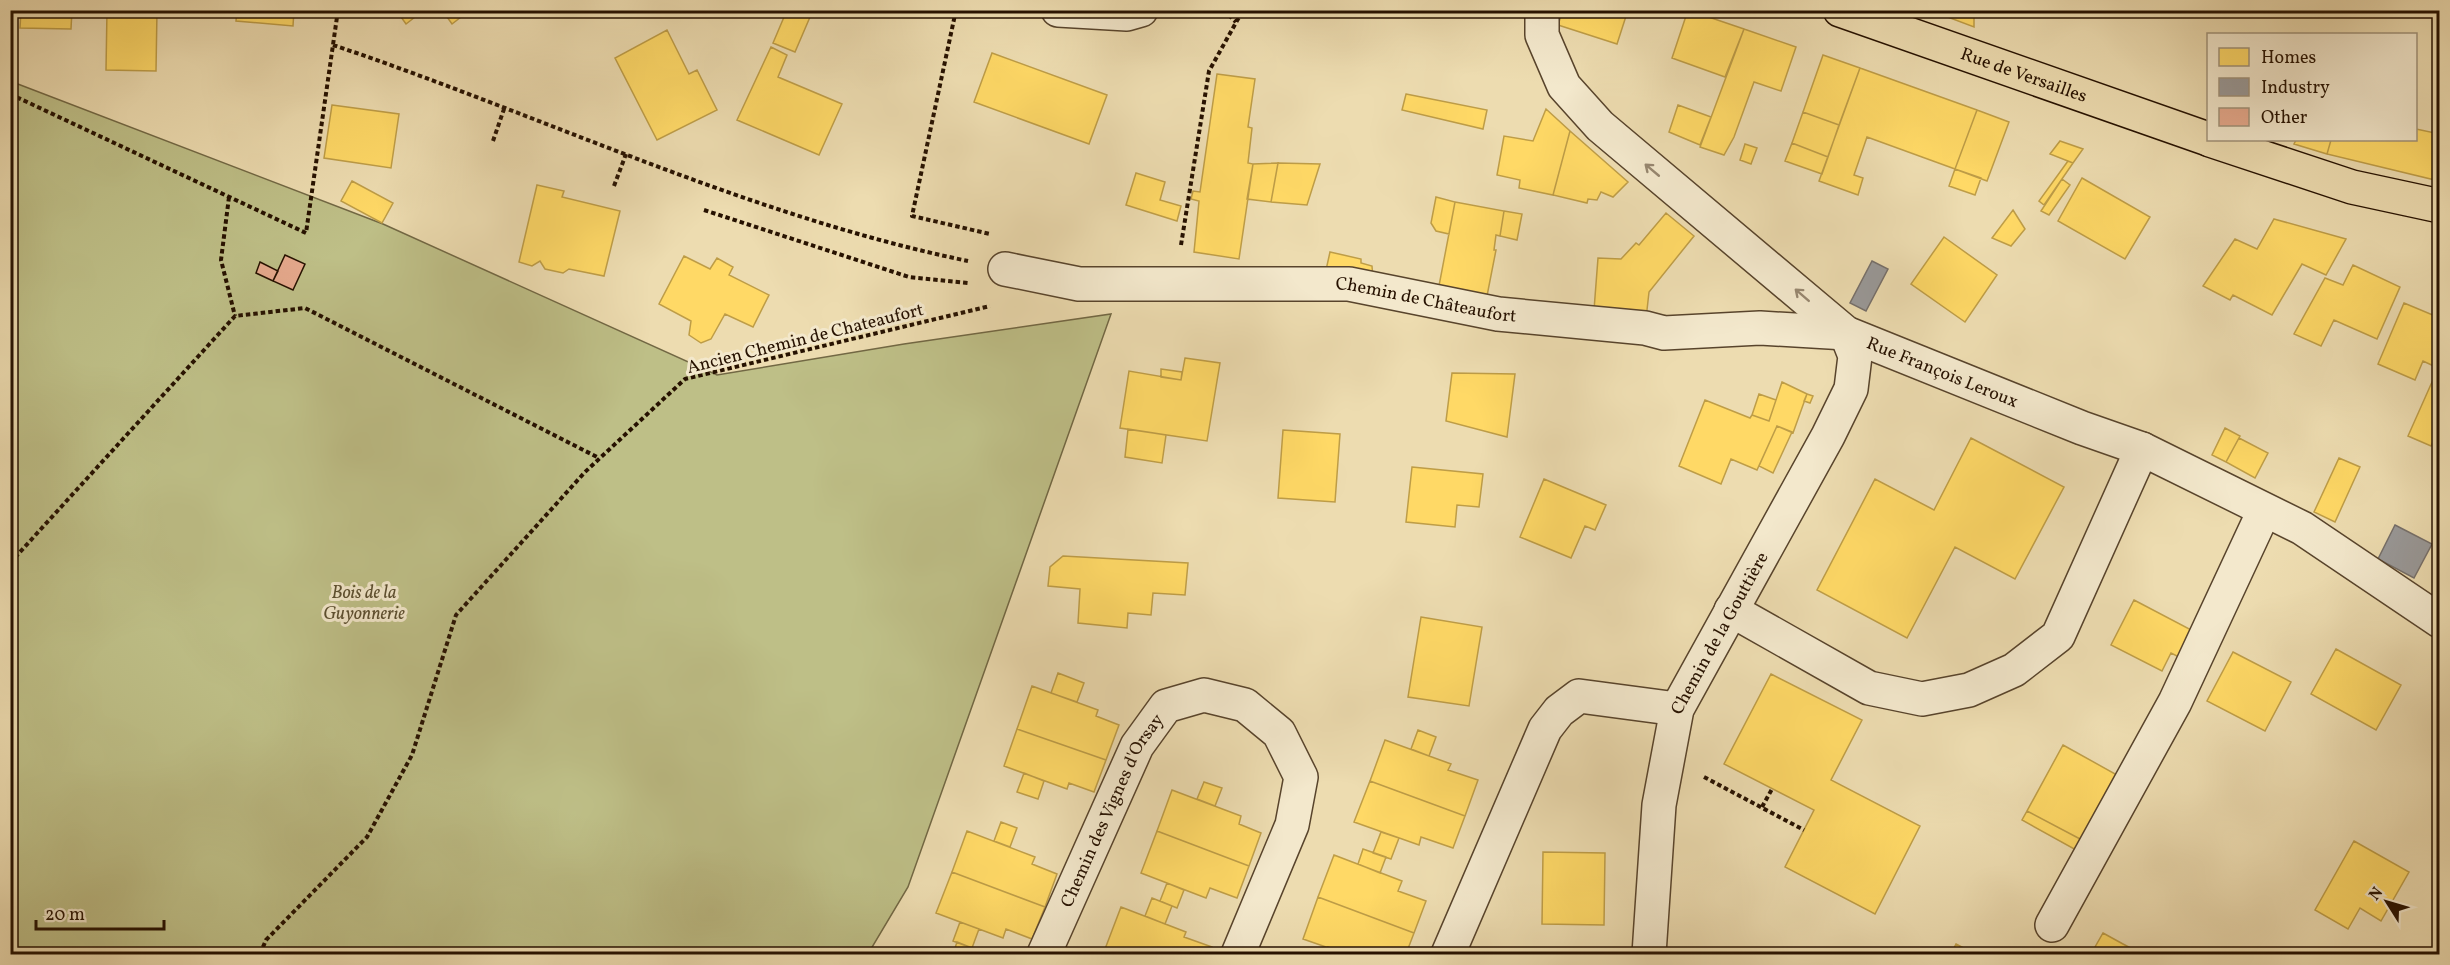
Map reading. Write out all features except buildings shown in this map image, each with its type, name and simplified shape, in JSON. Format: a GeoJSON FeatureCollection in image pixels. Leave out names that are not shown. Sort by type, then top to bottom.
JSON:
{"type":"FeatureCollection","features":[{"type":"Feature","properties":{"kind":"main road","name":"Rue de Versailles"},"geometry":{"type":"LineString","coordinates":[[1840,10],[2207,138]]}},
{"type":"Feature","properties":{"kind":"main road","name":"Rue de Versailles"},"geometry":{"type":"LineString","coordinates":[[2215,141],[2352,188],[2439,206]]}},
{"type":"Feature","properties":{"kind":"street"},"geometry":{"type":"LineString","coordinates":[[1058,10],[1127,14],[1141,10]]}},
{"type":"Feature","properties":{"kind":"street","name":"Rue François Leroux"},"geometry":{"type":"LineString","coordinates":[[1542,10],[1542,35],[1564,86],[1600,126],[1846,333],[2082,428],[2142,449],[2302,528],[2439,621]]}},
{"type":"Feature","properties":{"kind":"street","name":"Chemin de Châteaufort"},"geometry":{"type":"LineString","coordinates":[[1005,269],[1078,284],[1348,284],[1498,314],[1645,328],[1664,333],[1760,328],[1846,333]]}},
{"type":"Feature","properties":{"kind":"street","name":"Chemin de la Gouttière"},"geometry":{"type":"LineString","coordinates":[[1649,954],[1659,805],[1677,709],[1828,436],[1851,389],[1855,356],[1846,333]]}},
{"type":"Feature","properties":{"kind":"street"},"geometry":{"type":"LineString","coordinates":[[1731,610],[1869,688],[1922,699],[1969,690],[2014,670],[2058,636],[2142,449]]}},
{"type":"Feature","properties":{"kind":"street"},"geometry":{"type":"LineString","coordinates":[[2052,925],[2175,702],[2264,511]]}},
{"type":"Feature","properties":{"kind":"street","name":"Chemin des Vignes d'Orsay"},"geometry":{"type":"LineString","coordinates":[[1044,954],[1137,746],[1166,706],[1204,695],[1245,705],[1280,733],[1301,777],[1292,825],[1238,954]]}},
{"type":"Feature","properties":{"kind":"street"},"geometry":{"type":"LineString","coordinates":[[1448,954],[1545,729],[1559,711],[1579,696],[1677,709]]}},
{"type":"Feature","properties":{"kind":"path"},"geometry":{"type":"LineString","coordinates":[[10,94],[306,233],[338,10]]}},
{"type":"Feature","properties":{"kind":"path"},"geometry":{"type":"LineString","coordinates":[[956,10],[912,216],[1001,236]]}},
{"type":"Feature","properties":{"kind":"path"},"geometry":{"type":"LineString","coordinates":[[1222,10],[1236,22]]}},
{"type":"Feature","properties":{"kind":"path"},"geometry":{"type":"LineString","coordinates":[[1176,283],[1209,71],[1243,10]]}},
{"type":"Feature","properties":{"kind":"path"},"geometry":{"type":"LineString","coordinates":[[333,45],[748,199],[934,254],[1005,269]]}},
{"type":"Feature","properties":{"kind":"path"},"geometry":{"type":"LineString","coordinates":[[493,141],[504,109]]}},
{"type":"Feature","properties":{"kind":"path"},"geometry":{"type":"LineString","coordinates":[[614,186],[626,154]]}},
{"type":"Feature","properties":{"kind":"path"},"geometry":{"type":"LineString","coordinates":[[229,197],[221,260],[235,316]]}},
{"type":"Feature","properties":{"kind":"path"},"geometry":{"type":"LineString","coordinates":[[704,210],[909,277],[988,284],[1005,269]]}},
{"type":"Feature","properties":{"kind":"path","name":"Ancien Chemin de Chateaufort"},"geometry":{"type":"LineString","coordinates":[[260,954],[266,940],[367,837],[412,755],[456,615],[599,458],[685,379],[998,304]]}},
{"type":"Feature","properties":{"kind":"path"},"geometry":{"type":"LineString","coordinates":[[10,563],[235,316],[305,308],[599,458]]}},
{"type":"Feature","properties":{"kind":"path"},"geometry":{"type":"LineString","coordinates":[[1669,758],[1804,830]]}},
{"type":"Feature","properties":{"kind":"path"},"geometry":{"type":"LineString","coordinates":[[1762,807],[1772,789]]}},
{"type":"Feature","properties":{"kind":"green space","name":"Bois de la Guyonnerie"},"geometry":{"type":"Polygon","coordinates":[[[10,81],[383,224],[717,375],[904,344],[1111,314],[908,887],[868,954],[11,954],[10,81]]]}}]}
